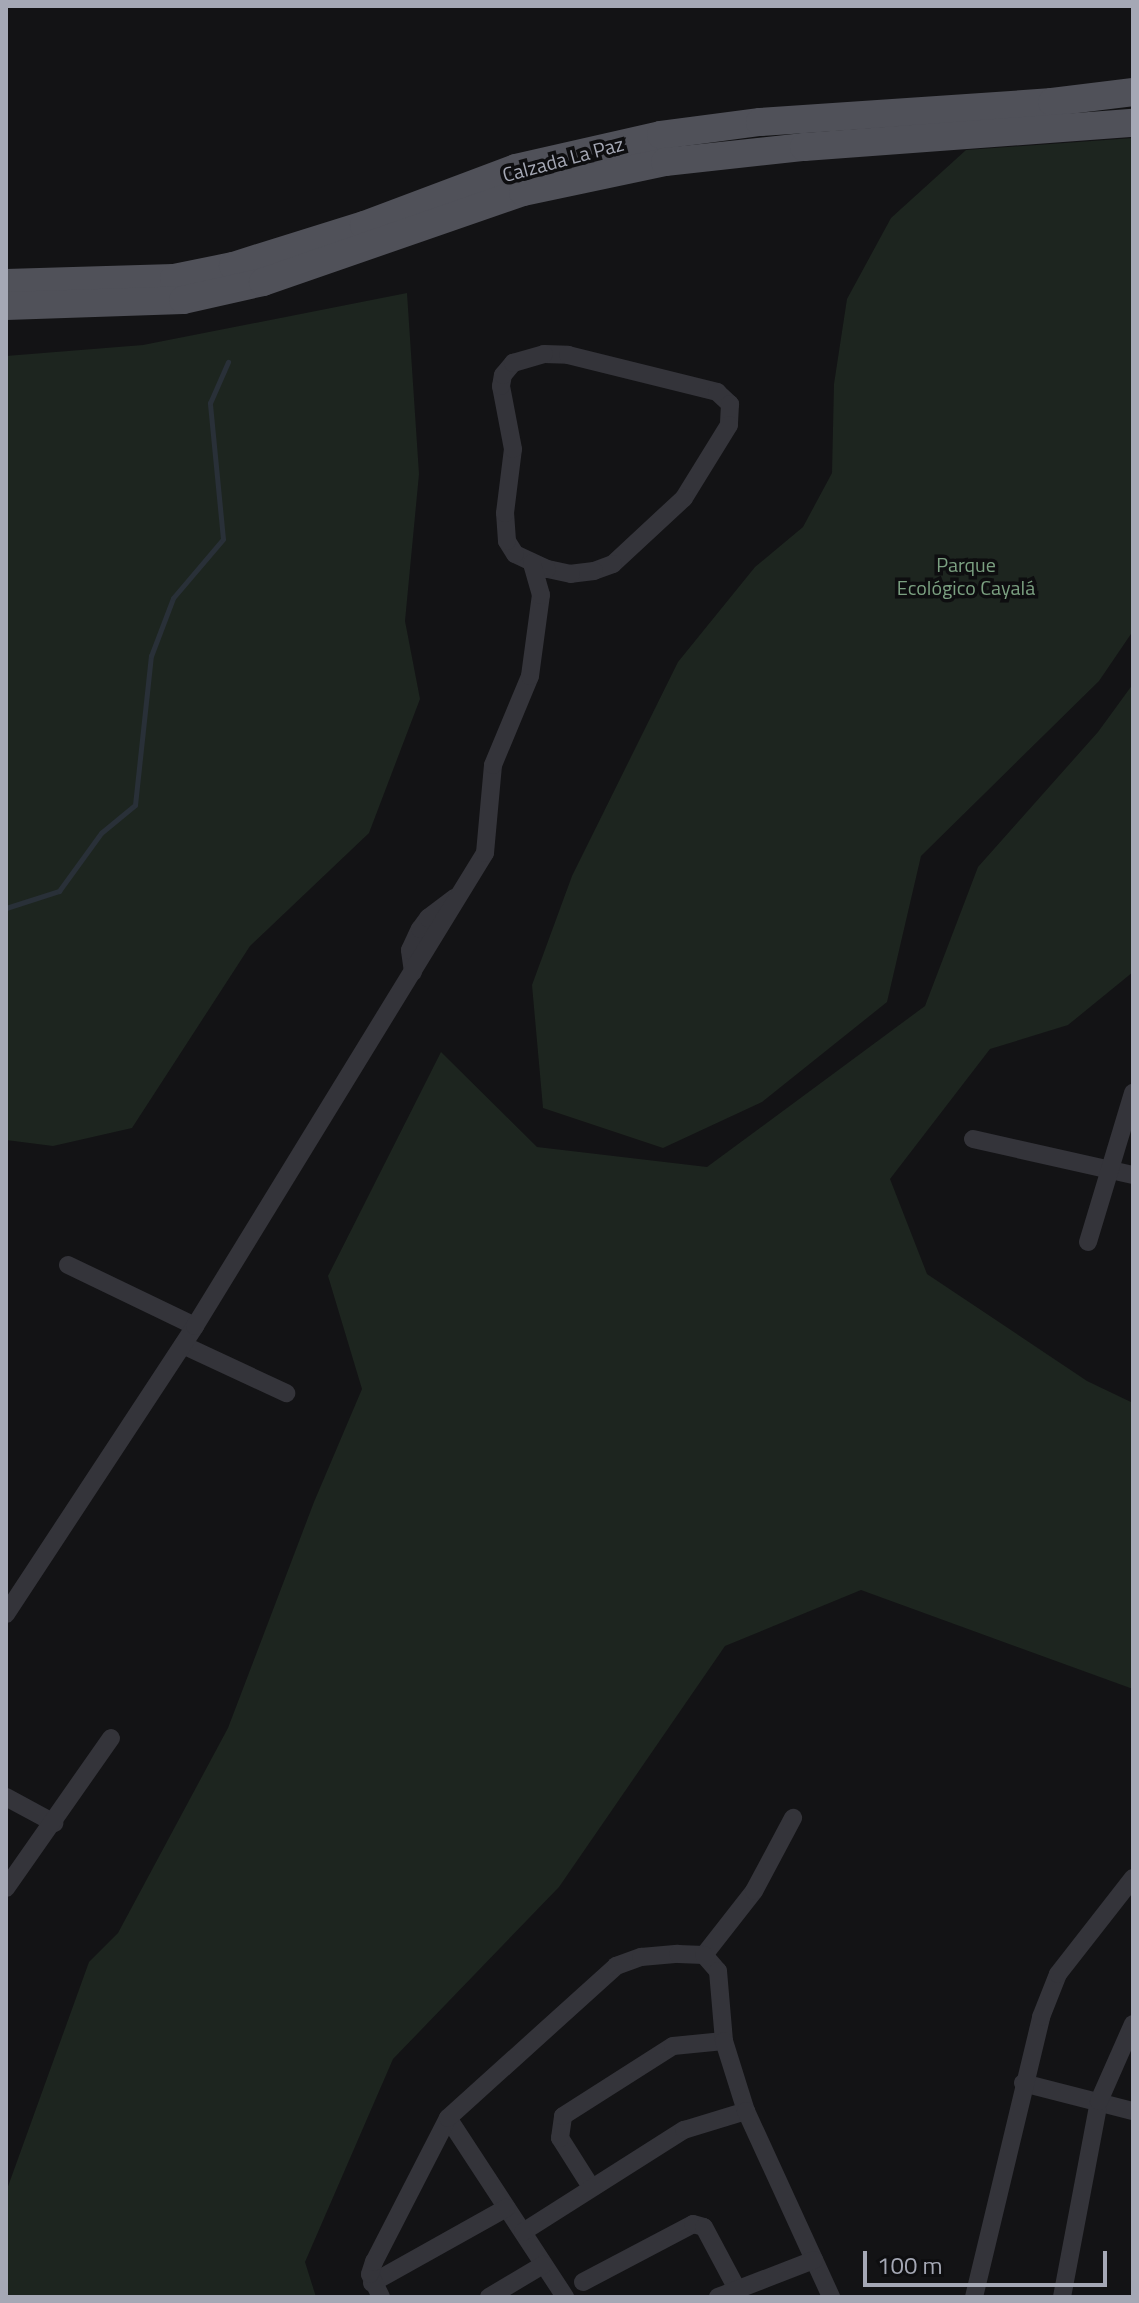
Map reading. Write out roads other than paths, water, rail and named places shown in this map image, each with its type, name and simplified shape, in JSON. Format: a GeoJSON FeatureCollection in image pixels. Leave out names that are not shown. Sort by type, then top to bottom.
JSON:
{"type":"FeatureCollection","features":[{"type":"Feature","properties":{"kind":"main road","name":"Calzada La Paz"},"geometry":{"type":"LineString","coordinates":[[6,283],[174,278],[233,266],[364,225],[516,168],[661,135],[760,122],[1133,92]]}},
{"type":"Feature","properties":{"kind":"main road","name":"Calzada La Paz"},"geometry":{"type":"LineString","coordinates":[[6,306],[183,300],[263,282],[523,192],[665,162],[804,147],[1133,123]]}},
{"type":"Feature","properties":{"kind":"street"},"geometry":{"type":"LineString","coordinates":[[541,595],[571,574],[613,564],[684,498],[729,425],[730,404],[725,398],[717,392],[568,355],[544,354],[513,363],[503,375],[501,386],[513,449],[505,513],[507,541],[515,554],[532,563],[571,574]]}},
{"type":"Feature","properties":{"kind":"street"},"geometry":{"type":"LineString","coordinates":[[6,1614],[183,1345],[413,972],[410,950],[420,929],[428,918],[464,892],[485,853],[493,765],[530,676],[541,595],[532,563]]}},
{"type":"Feature","properties":{"kind":"street"},"geometry":{"type":"LineString","coordinates":[[1088,1242],[1133,1093]]}},
{"type":"Feature","properties":{"kind":"street"},"geometry":{"type":"LineString","coordinates":[[973,1139],[1133,1175]]}},
{"type":"Feature","properties":{"kind":"street"},"geometry":{"type":"LineString","coordinates":[[68,1265],[195,1326]]}},
{"type":"Feature","properties":{"kind":"street"},"geometry":{"type":"LineString","coordinates":[[183,1345],[286,1393]]}},
{"type":"Feature","properties":{"kind":"street"},"geometry":{"type":"LineString","coordinates":[[6,1888],[111,1738]]}},
{"type":"Feature","properties":{"kind":"street"},"geometry":{"type":"LineString","coordinates":[[6,1797],[54,1823]]}},
{"type":"Feature","properties":{"kind":"street"},"geometry":{"type":"LineString","coordinates":[[704,1955],[754,1891],[793,1818]]}},
{"type":"Feature","properties":{"kind":"street"},"geometry":{"type":"LineString","coordinates":[[974,2297],[1041,2017],[1058,1974],[1133,1878]]}},
{"type":"Feature","properties":{"kind":"street"},"geometry":{"type":"LineString","coordinates":[[704,1955],[718,1971],[724,2041],[746,2111],[831,2297]]}},
{"type":"Feature","properties":{"kind":"street"},"geometry":{"type":"LineString","coordinates":[[506,2208],[377,2290],[370,2274],[374,2262],[448,2118],[616,1966],[641,1957],[704,1955]]}},
{"type":"Feature","properties":{"kind":"street"},"geometry":{"type":"LineString","coordinates":[[1062,2297],[1099,2101],[1133,2024]]}},
{"type":"Feature","properties":{"kind":"street"},"geometry":{"type":"LineString","coordinates":[[591,2187],[560,2138],[563,2116],[673,2046],[724,2041]]}},
{"type":"Feature","properties":{"kind":"street"},"geometry":{"type":"LineString","coordinates":[[1023,2083],[1133,2111]]}},
{"type":"Feature","properties":{"kind":"street"},"geometry":{"type":"LineString","coordinates":[[523,2232],[684,2130],[746,2111]]}},
{"type":"Feature","properties":{"kind":"street"},"geometry":{"type":"LineString","coordinates":[[448,2118],[565,2297]]}},
{"type":"Feature","properties":{"kind":"street"},"geometry":{"type":"LineString","coordinates":[[583,2282],[693,2224],[704,2227],[737,2289]]}},
{"type":"Feature","properties":{"kind":"street"},"geometry":{"type":"LineString","coordinates":[[718,2297],[814,2260]]}},
{"type":"Feature","properties":{"kind":"street"},"geometry":{"type":"LineString","coordinates":[[489,2297],[543,2265]]}},
{"type":"Feature","properties":{"kind":"waterway"},"geometry":{"type":"LineString","coordinates":[[6,908],[59,891],[101,833],[135,805],[151,656],[173,598],[223,539],[210,403],[228,362]]}},
{"type":"Feature","properties":{"kind":"park label","name":"Parque Ecológico Cayalá"},"geometry":{"type":"Point","coordinates":[966,576]}}]}
